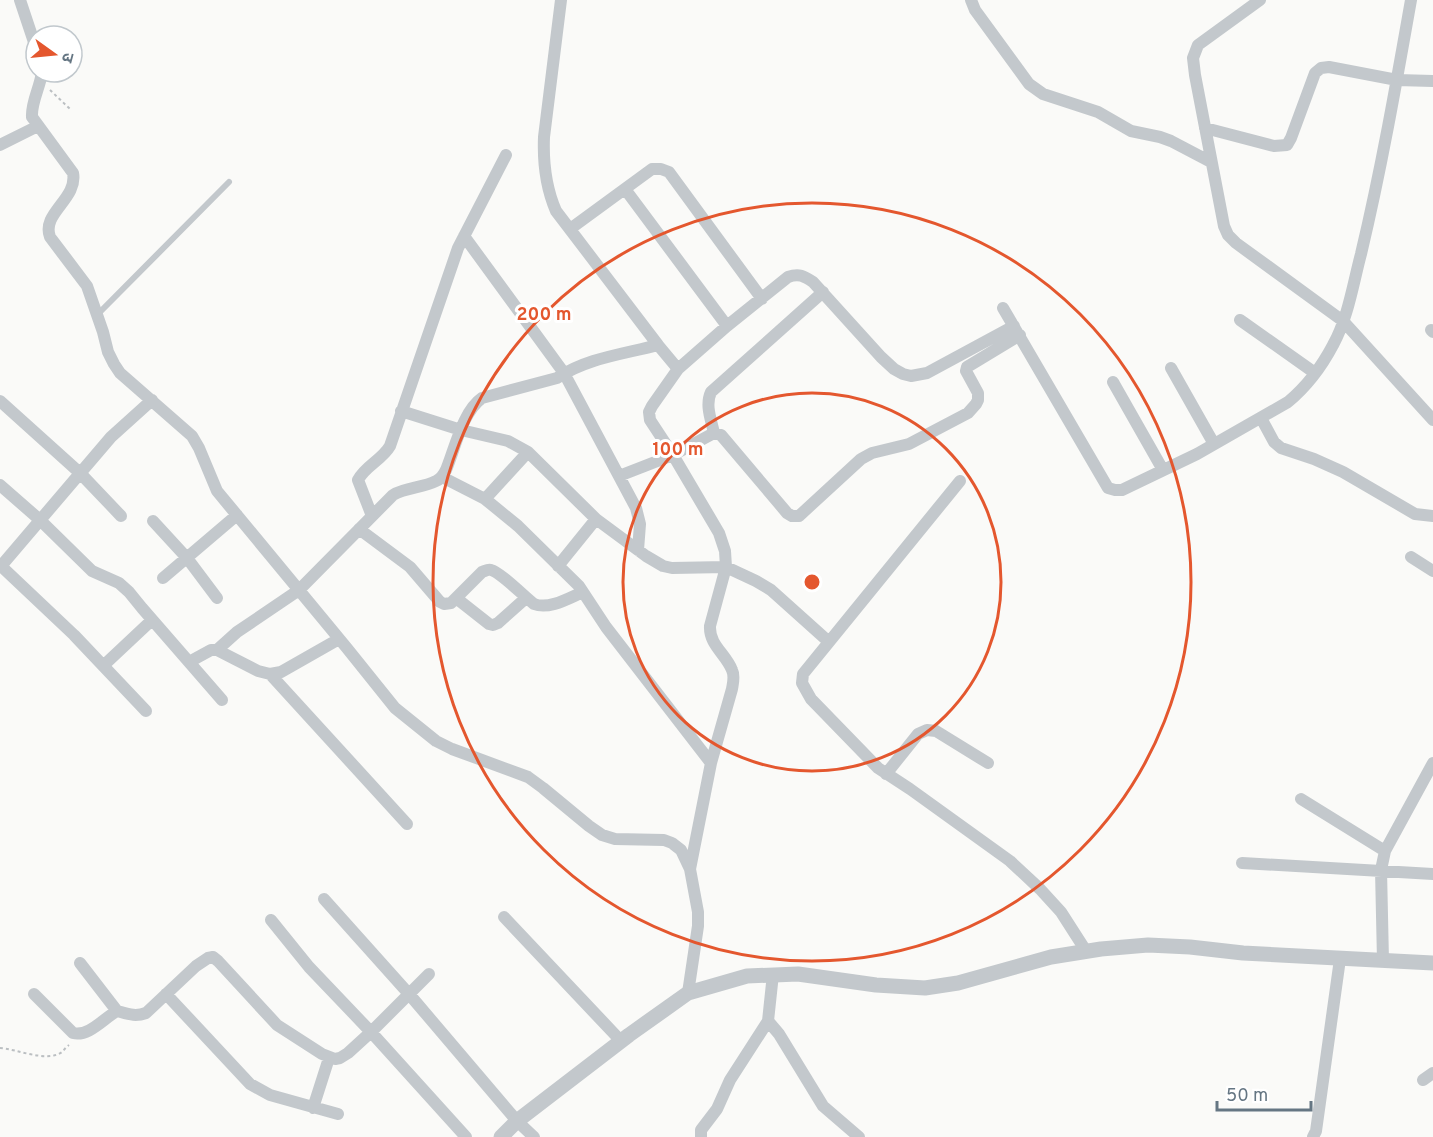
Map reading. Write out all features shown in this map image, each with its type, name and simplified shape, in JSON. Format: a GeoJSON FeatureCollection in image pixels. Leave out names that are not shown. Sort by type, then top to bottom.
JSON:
{"type":"FeatureCollection","features":[{"type":"Feature","properties":{"kind":"street"},"geometry":{"type":"LineString","coordinates":[[20,0],[28,24]]}},
{"type":"Feature","properties":{"kind":"street"},"geometry":{"type":"LineString","coordinates":[[561,0],[543,153],[549,195],[556,211],[678,369]]}},
{"type":"Feature","properties":{"kind":"street"},"geometry":{"type":"LineString","coordinates":[[971,0],[975,10],[1029,84],[1044,94],[1098,112],[1131,131],[1171,141],[1211,162]]}},
{"type":"Feature","properties":{"kind":"street"},"geometry":{"type":"LineString","coordinates":[[1260,0],[1198,45],[1193,58],[1194,75],[1224,226],[1236,243],[1343,321],[1433,420]]}},
{"type":"Feature","properties":{"kind":"street"},"geometry":{"type":"LineString","coordinates":[[1003,308],[1108,488],[1122,490],[1214,444],[1288,402],[1298,394],[1334,345],[1343,321],[1365,235],[1411,0]]}},
{"type":"Feature","properties":{"kind":"street"},"geometry":{"type":"LineString","coordinates":[[1205,128],[1274,146],[1287,145],[1315,73],[1321,68],[1329,67],[1397,80],[1433,81]]}},
{"type":"Feature","properties":{"kind":"street"},"geometry":{"type":"LineString","coordinates":[[38,84],[32,117],[73,173],[74,181],[72,189],[52,219],[50,237],[87,286],[108,352],[120,373],[192,436],[200,448],[217,491],[395,708],[436,741],[528,777],[602,835],[615,839],[664,840],[681,850],[690,869],[698,912],[688,993]]}},
{"type":"Feature","properties":{"kind":"street"},"geometry":{"type":"LineString","coordinates":[[0,145],[38,126]]}},
{"type":"Feature","properties":{"kind":"street"},"geometry":{"type":"LineString","coordinates":[[372,516],[358,480],[361,473],[386,453],[390,446],[458,248],[506,154]]}},
{"type":"Feature","properties":{"kind":"street"},"geometry":{"type":"LineString","coordinates":[[570,229],[651,169],[661,169],[669,172],[762,299]]}},
{"type":"Feature","properties":{"kind":"street"},"geometry":{"type":"LineString","coordinates":[[625,189],[727,326]]}},
{"type":"Feature","properties":{"kind":"street"},"geometry":{"type":"LineString","coordinates":[[464,236],[564,373],[638,516],[640,524],[638,550]]}},
{"type":"Feature","properties":{"kind":"street"},"geometry":{"type":"LineString","coordinates":[[690,869],[711,763],[734,679],[732,670],[710,633],[726,567],[725,551],[719,533],[651,420],[652,406],[678,369],[727,326],[788,277],[795,274],[808,278],[881,357],[903,374],[911,376],[927,373],[1017,331]]}},
{"type":"Feature","properties":{"kind":"street"},"geometry":{"type":"LineString","coordinates":[[714,433],[708,407],[711,392],[822,292]]}},
{"type":"Feature","properties":{"kind":"street"},"geometry":{"type":"LineString","coordinates":[[1240,320],[1314,373]]}},
{"type":"Feature","properties":{"kind":"street"},"geometry":{"type":"LineString","coordinates":[[619,476],[673,454],[714,433],[721,435],[787,513],[799,516],[861,459],[872,453],[909,444],[968,413],[976,404],[978,393],[966,371],[967,367],[1017,331]]}},
{"type":"Feature","properties":{"kind":"street"},"geometry":{"type":"LineString","coordinates":[[217,650],[237,632],[299,590],[398,491],[436,482],[442,477],[467,414],[475,402],[482,398],[552,380],[589,362],[658,345]]}},
{"type":"Feature","properties":{"kind":"street"},"geometry":{"type":"LineString","coordinates":[[1171,368],[1214,444]]}},
{"type":"Feature","properties":{"kind":"street"},"geometry":{"type":"LineString","coordinates":[[1113,382],[1163,470]]}},
{"type":"Feature","properties":{"kind":"street"},"geometry":{"type":"LineString","coordinates":[[146,711],[74,635],[0,565],[111,437],[152,400]]}},
{"type":"Feature","properties":{"kind":"street"},"geometry":{"type":"LineString","coordinates":[[0,401],[80,473],[121,516]]}},
{"type":"Feature","properties":{"kind":"street"},"geometry":{"type":"LineString","coordinates":[[401,411],[461,430],[508,441],[528,452],[596,519],[663,566],[672,568],[726,567],[771,590],[829,642]]}},
{"type":"Feature","properties":{"kind":"street"},"geometry":{"type":"LineString","coordinates":[[1261,418],[1274,442],[1281,448],[1343,472],[1415,514],[1433,516]]}},
{"type":"Feature","properties":{"kind":"street"},"geometry":{"type":"LineString","coordinates":[[485,499],[528,452]]}},
{"type":"Feature","properties":{"kind":"street"},"geometry":{"type":"LineString","coordinates":[[442,477],[485,499],[518,526],[579,586],[606,627],[711,763]]}},
{"type":"Feature","properties":{"kind":"street"},"geometry":{"type":"LineString","coordinates":[[960,481],[803,674],[802,683],[811,699],[878,768],[1010,861],[1040,889],[1061,912],[1086,951]]}},
{"type":"Feature","properties":{"kind":"street"},"geometry":{"type":"LineString","coordinates":[[0,485],[92,571],[119,583],[129,592],[222,700]]}},
{"type":"Feature","properties":{"kind":"street"},"geometry":{"type":"LineString","coordinates":[[163,578],[237,515]]}},
{"type":"Feature","properties":{"kind":"street"},"geometry":{"type":"LineString","coordinates":[[558,566],[596,519]]}},
{"type":"Feature","properties":{"kind":"street"},"geometry":{"type":"LineString","coordinates":[[153,521],[187,558],[217,598]]}},
{"type":"Feature","properties":{"kind":"street"},"geometry":{"type":"LineString","coordinates":[[359,529],[410,567],[444,604],[451,603],[482,572],[491,570],[534,604],[540,606],[550,605],[583,592]]}},
{"type":"Feature","properties":{"kind":"street"},"geometry":{"type":"LineString","coordinates":[[1411,557],[1433,570]]}},
{"type":"Feature","properties":{"kind":"street"},"geometry":{"type":"LineString","coordinates":[[456,598],[493,625],[526,598]]}},
{"type":"Feature","properties":{"kind":"street"},"geometry":{"type":"LineString","coordinates":[[103,666],[152,620]]}},
{"type":"Feature","properties":{"kind":"street"},"geometry":{"type":"LineString","coordinates":[[189,662],[211,650],[217,650],[258,671],[270,674],[280,672],[339,639]]}},
{"type":"Feature","properties":{"kind":"street"},"geometry":{"type":"LineString","coordinates":[[270,674],[407,824]]}},
{"type":"Feature","properties":{"kind":"street"},"geometry":{"type":"LineString","coordinates":[[886,774],[918,734],[927,730],[936,731],[988,763]]}},
{"type":"Feature","properties":{"kind":"street"},"geometry":{"type":"LineString","coordinates":[[1383,961],[1382,870],[1385,850],[1433,763]]}},
{"type":"Feature","properties":{"kind":"street"},"geometry":{"type":"LineString","coordinates":[[1301,800],[1385,850]]}},
{"type":"Feature","properties":{"kind":"street"},"geometry":{"type":"LineString","coordinates":[[1242,863],[1433,874]]}},
{"type":"Feature","properties":{"kind":"street"},"geometry":{"type":"LineString","coordinates":[[324,899],[409,994],[517,1121],[534,1137]]}},
{"type":"Feature","properties":{"kind":"street"},"geometry":{"type":"LineString","coordinates":[[504,917],[621,1041]]}},
{"type":"Feature","properties":{"kind":"street"},"geometry":{"type":"LineString","coordinates":[[271,920],[309,966],[466,1137]]}},
{"type":"Feature","properties":{"kind":"street"},"geometry":{"type":"LineString","coordinates":[[501,1137],[517,1121],[688,993],[747,976],[798,974],[876,985],[925,988],[958,983],[1051,957],[1148,945],[1243,953],[1433,963]]}},
{"type":"Feature","properties":{"kind":"street"},"geometry":{"type":"LineString","coordinates":[[80,963],[117,1011],[137,1016],[146,1013],[196,966],[213,957],[277,1025],[329,1058],[340,1058],[371,1032],[429,975]]}},
{"type":"Feature","properties":{"kind":"street"},"geometry":{"type":"LineString","coordinates":[[1313,1137],[1316,1131],[1340,959]]}},
{"type":"Feature","properties":{"kind":"street"},"geometry":{"type":"LineString","coordinates":[[701,1137],[701,1130],[717,1109],[730,1080],[768,1021],[773,974]]}},
{"type":"Feature","properties":{"kind":"street"},"geometry":{"type":"LineString","coordinates":[[34,994],[73,1033],[85,1033],[117,1011]]}},
{"type":"Feature","properties":{"kind":"street"},"geometry":{"type":"LineString","coordinates":[[166,994],[250,1084],[270,1095],[338,1114]]}},
{"type":"Feature","properties":{"kind":"street"},"geometry":{"type":"LineString","coordinates":[[768,1021],[779,1034],[823,1106],[859,1137]]}},
{"type":"Feature","properties":{"kind":"street"},"geometry":{"type":"LineString","coordinates":[[312,1108],[329,1058]]}},
{"type":"Feature","properties":{"kind":"lane"},"geometry":{"type":"LineString","coordinates":[[98,315],[229,182]]}},
{"type":"Feature","properties":{"kind":"path"},"geometry":{"type":"LineString","coordinates":[[47,84],[52,93],[69,109]]}},
{"type":"Feature","properties":{"kind":"path"},"geometry":{"type":"LineString","coordinates":[[0,1048],[54,1056],[61,1053],[79,1034]]}}]}
